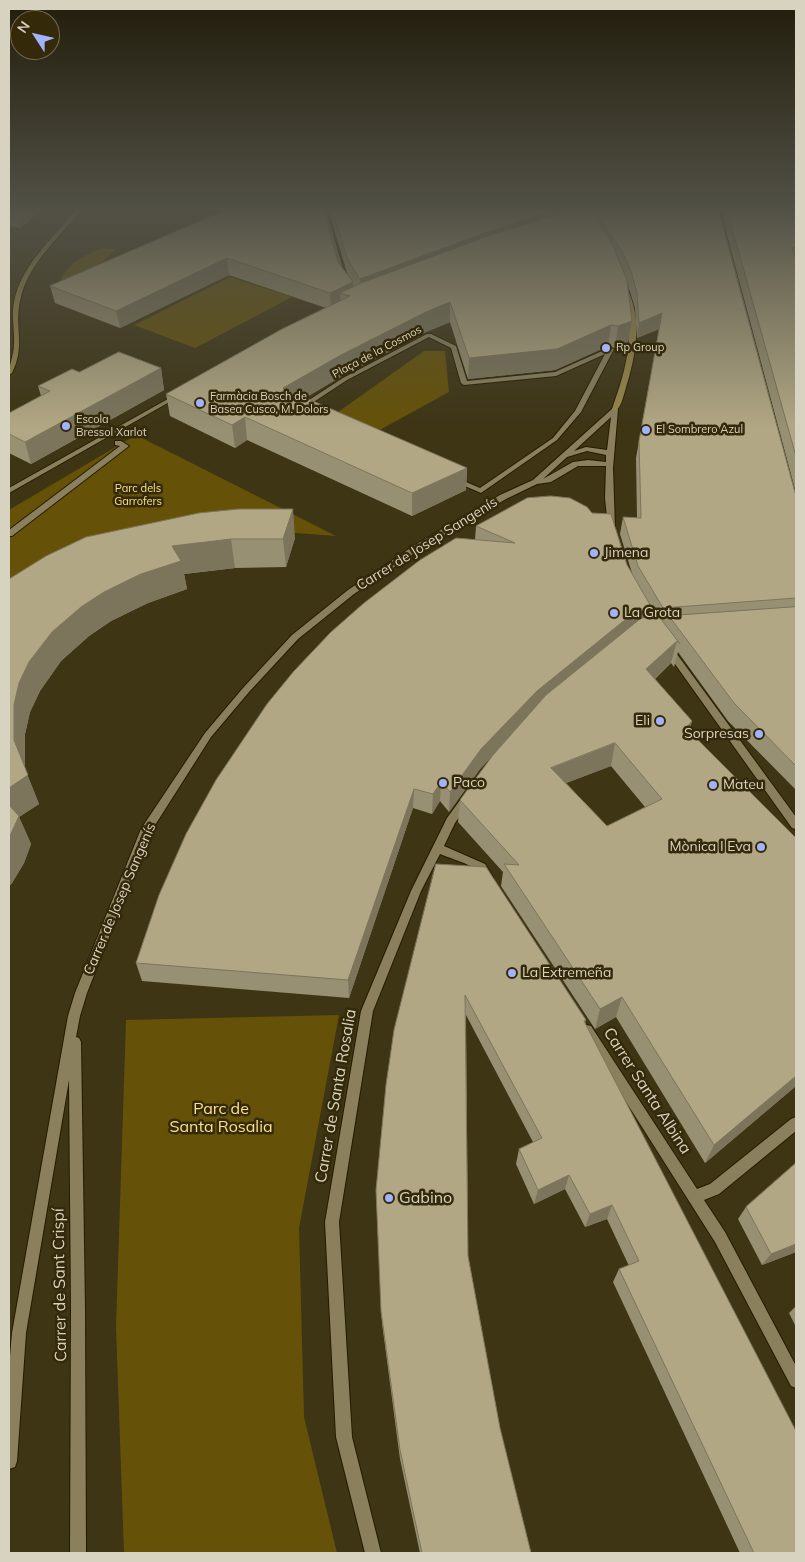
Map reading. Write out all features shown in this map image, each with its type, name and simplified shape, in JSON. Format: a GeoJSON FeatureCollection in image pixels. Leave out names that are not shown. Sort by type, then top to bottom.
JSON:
{"type":"FeatureCollection","features":[{"type":"Feature","properties":{"kind":"street"},"geometry":{"type":"LineString","coordinates":[[9,374],[19,344],[17,303],[23,282]]}},
{"type":"Feature","properties":{"kind":"street"},"geometry":{"type":"LineString","coordinates":[[613,532],[610,513],[609,453],[615,409],[630,362],[634,340],[629,299],[622,283]]}},
{"type":"Feature","properties":{"kind":"street"},"geometry":{"type":"LineString","coordinates":[[9,323],[17,324]]}},
{"type":"Feature","properties":{"kind":"street","name":"Plaça de la Cosmos"},"geometry":{"type":"LineString","coordinates":[[429,335],[454,346],[464,383],[556,374],[611,349],[578,412],[555,439],[481,492],[461,484],[295,411],[345,379],[429,335]]}},
{"type":"Feature","properties":{"kind":"street"},"geometry":{"type":"LineString","coordinates":[[9,491],[182,394]]}},
{"type":"Feature","properties":{"kind":"street","name":"Carrer de Josep Sangenís"},"geometry":{"type":"LineString","coordinates":[[9,1461],[19,1333],[74,1016],[84,985],[145,832],[208,735],[246,690],[295,638],[351,592],[418,547],[503,497],[536,482],[615,409]]}},
{"type":"Feature","properties":{"kind":"street"},"geometry":{"type":"LineString","coordinates":[[9,534],[125,446],[118,443]]}},
{"type":"Feature","properties":{"kind":"street","name":"Carrer de Josep Sangenís"},"geometry":{"type":"LineString","coordinates":[[564,457],[586,449],[609,453]]}},
{"type":"Feature","properties":{"kind":"street","name":"Carrer de Josep Sangenís"},"geometry":{"type":"LineString","coordinates":[[536,482],[547,482],[575,464],[591,462],[609,464]]}},
{"type":"Feature","properties":{"kind":"street"},"geometry":{"type":"LineString","coordinates":[[660,638],[796,824]]}},
{"type":"Feature","properties":{"kind":"street","name":"Carrer de Santa Rosalia"},"geometry":{"type":"LineString","coordinates":[[373,1553],[344,1438],[332,1222],[367,1011],[416,891],[451,821],[474,789]]}},
{"type":"Feature","properties":{"kind":"street"},"geometry":{"type":"LineString","coordinates":[[438,848],[481,867],[492,884]]}},
{"type":"Feature","properties":{"kind":"street","name":"Carrer de Sant Crispí"},"geometry":{"type":"LineString","coordinates":[[74,1016],[78,1310],[78,1553]]}},
{"type":"Feature","properties":{"kind":"street","name":"Carrer Santa Albina"},"geometry":{"type":"LineString","coordinates":[[583,1024],[720,1237],[796,1381]]}},
{"type":"Feature","properties":{"kind":"street"},"geometry":{"type":"LineString","coordinates":[[693,1197],[714,1189],[796,1123]]}},
{"type":"Feature","properties":{"kind":"green space"},"geometry":{"type":"Polygon","coordinates":[[[220,282],[245,282],[292,297],[195,348],[134,325],[220,282]]]}},
{"type":"Feature","properties":{"kind":"green space"},"geometry":{"type":"Polygon","coordinates":[[[424,351],[445,351],[449,392],[376,432],[334,415],[424,351]]]}},
{"type":"Feature","properties":{"kind":"green space","name":"Parc dels Garrofers"},"geometry":{"type":"Polygon","coordinates":[[[136,435],[336,536],[269,531],[9,614],[9,510],[136,435]]]}},
{"type":"Feature","properties":{"kind":"green space","name":"Parc de Santa Rosalia"},"geometry":{"type":"Polygon","coordinates":[[[339,1015],[299,1228],[304,1417],[337,1553],[124,1553],[116,1327],[126,1020],[339,1015]]]}},
{"type":"Feature","properties":{"kind":"building"},"geometry":{"type":"Polygon","coordinates":[[[59,282],[177,282],[116,311],[50,286],[59,282]]]}},
{"type":"Feature","properties":{"kind":"building"},"geometry":{"type":"Polygon","coordinates":[[[297,282],[353,282],[330,293],[297,282]]]}},
{"type":"Feature","properties":{"kind":"building"},"geometry":{"type":"Polygon","coordinates":[[[627,282],[632,321],[618,326],[611,325],[557,349],[469,358],[450,302],[426,312],[341,355],[283,388],[467,468],[412,493],[245,417],[232,425],[166,394],[282,329],[350,296],[340,293],[361,283],[627,282]]]}},
{"type":"Feature","properties":{"kind":"building"},"geometry":{"type":"Polygon","coordinates":[[[634,282],[738,282],[796,496],[796,598],[663,608],[638,566],[623,517],[641,518],[639,441],[662,313],[639,323],[637,293],[634,282]]]}},
{"type":"Feature","properties":{"kind":"building"},"geometry":{"type":"Polygon","coordinates":[[[747,282],[796,282],[796,456],[747,282]]]}},
{"type":"Feature","properties":{"kind":"building"},"geometry":{"type":"Polygon","coordinates":[[[119,352],[161,368],[25,442],[9,434],[9,413],[50,391],[38,386],[72,369],[79,372],[119,352]]]}},
{"type":"Feature","properties":{"kind":"building"},"geometry":{"type":"Polygon","coordinates":[[[551,496],[570,498],[587,507],[592,513],[611,514],[627,565],[652,608],[631,615],[537,691],[481,749],[450,792],[441,782],[433,794],[414,789],[348,980],[136,963],[159,895],[186,834],[216,780],[267,704],[294,671],[331,632],[364,603],[420,560],[456,538],[515,543],[476,526],[527,498],[551,496]]]}},
{"type":"Feature","properties":{"kind":"building"},"geometry":{"type":"Polygon","coordinates":[[[239,509],[293,509],[283,539],[231,539],[172,546],[181,561],[141,574],[104,592],[81,607],[52,632],[29,662],[19,683],[14,705],[14,740],[28,775],[9,788],[9,579],[46,556],[86,537],[199,513],[239,509]]]}},
{"type":"Feature","properties":{"kind":"building"},"geometry":{"type":"Polygon","coordinates":[[[796,607],[796,766],[734,703],[669,616],[796,607]]]}},
{"type":"Feature","properties":{"kind":"building"},"geometry":{"type":"Polygon","coordinates":[[[657,614],[680,644],[677,641],[646,669],[692,721],[686,728],[796,838],[796,1076],[714,1145],[622,997],[600,1009],[504,864],[519,865],[460,800],[493,755],[546,695],[640,619],[657,614]],[[615,743],[551,768],[607,826],[662,799],[615,743]]]}},
{"type":"Feature","properties":{"kind":"building"},"geometry":{"type":"Polygon","coordinates":[[[9,805],[19,816],[9,838],[9,805]]]}},
{"type":"Feature","properties":{"kind":"building"},"geometry":{"type":"Polygon","coordinates":[[[436,864],[486,867],[586,1020],[584,1021],[796,1431],[796,1553],[754,1553],[619,1269],[639,1261],[612,1205],[590,1214],[569,1175],[538,1190],[519,1149],[542,1138],[465,995],[468,1256],[500,1428],[531,1553],[422,1553],[400,1450],[381,1311],[376,1190],[386,1085],[394,1030],[436,864]]]}},
{"type":"Feature","properties":{"kind":"building"},"geometry":{"type":"Polygon","coordinates":[[[796,1163],[796,1244],[771,1254],[746,1207],[796,1163]]]}},
{"type":"Feature","properties":{"kind":"place","name":"Rp Group"},"geometry":{"type":"Point","coordinates":[606,348]}},
{"type":"Feature","properties":{"kind":"place","name":"Farmàcia Bosch de Basea Cusco, M. Dolors"},"geometry":{"type":"Point","coordinates":[200,403]}},
{"type":"Feature","properties":{"kind":"place","name":"Escola Bressol Xarlot"},"geometry":{"type":"Point","coordinates":[66,426]}},
{"type":"Feature","properties":{"kind":"place","name":"El Sombrero Azul"},"geometry":{"type":"Point","coordinates":[646,430]}},
{"type":"Feature","properties":{"kind":"place","name":"Jimena"},"geometry":{"type":"Point","coordinates":[594,553]}},
{"type":"Feature","properties":{"kind":"place","name":"La Grota"},"geometry":{"type":"Point","coordinates":[614,613]}},
{"type":"Feature","properties":{"kind":"place","name":"Eli"},"geometry":{"type":"Point","coordinates":[660,721]}},
{"type":"Feature","properties":{"kind":"place","name":"Sorpresas"},"geometry":{"type":"Point","coordinates":[759,734]}},
{"type":"Feature","properties":{"kind":"place","name":"Paco"},"geometry":{"type":"Point","coordinates":[443,783]}},
{"type":"Feature","properties":{"kind":"place","name":"Mateu"},"geometry":{"type":"Point","coordinates":[713,785]}},
{"type":"Feature","properties":{"kind":"place","name":"Mònica I Eva"},"geometry":{"type":"Point","coordinates":[761,847]}},
{"type":"Feature","properties":{"kind":"place","name":"La Extremeña"},"geometry":{"type":"Point","coordinates":[512,973]}},
{"type":"Feature","properties":{"kind":"place","name":"Gabino"},"geometry":{"type":"Point","coordinates":[389,1198]}}]}
